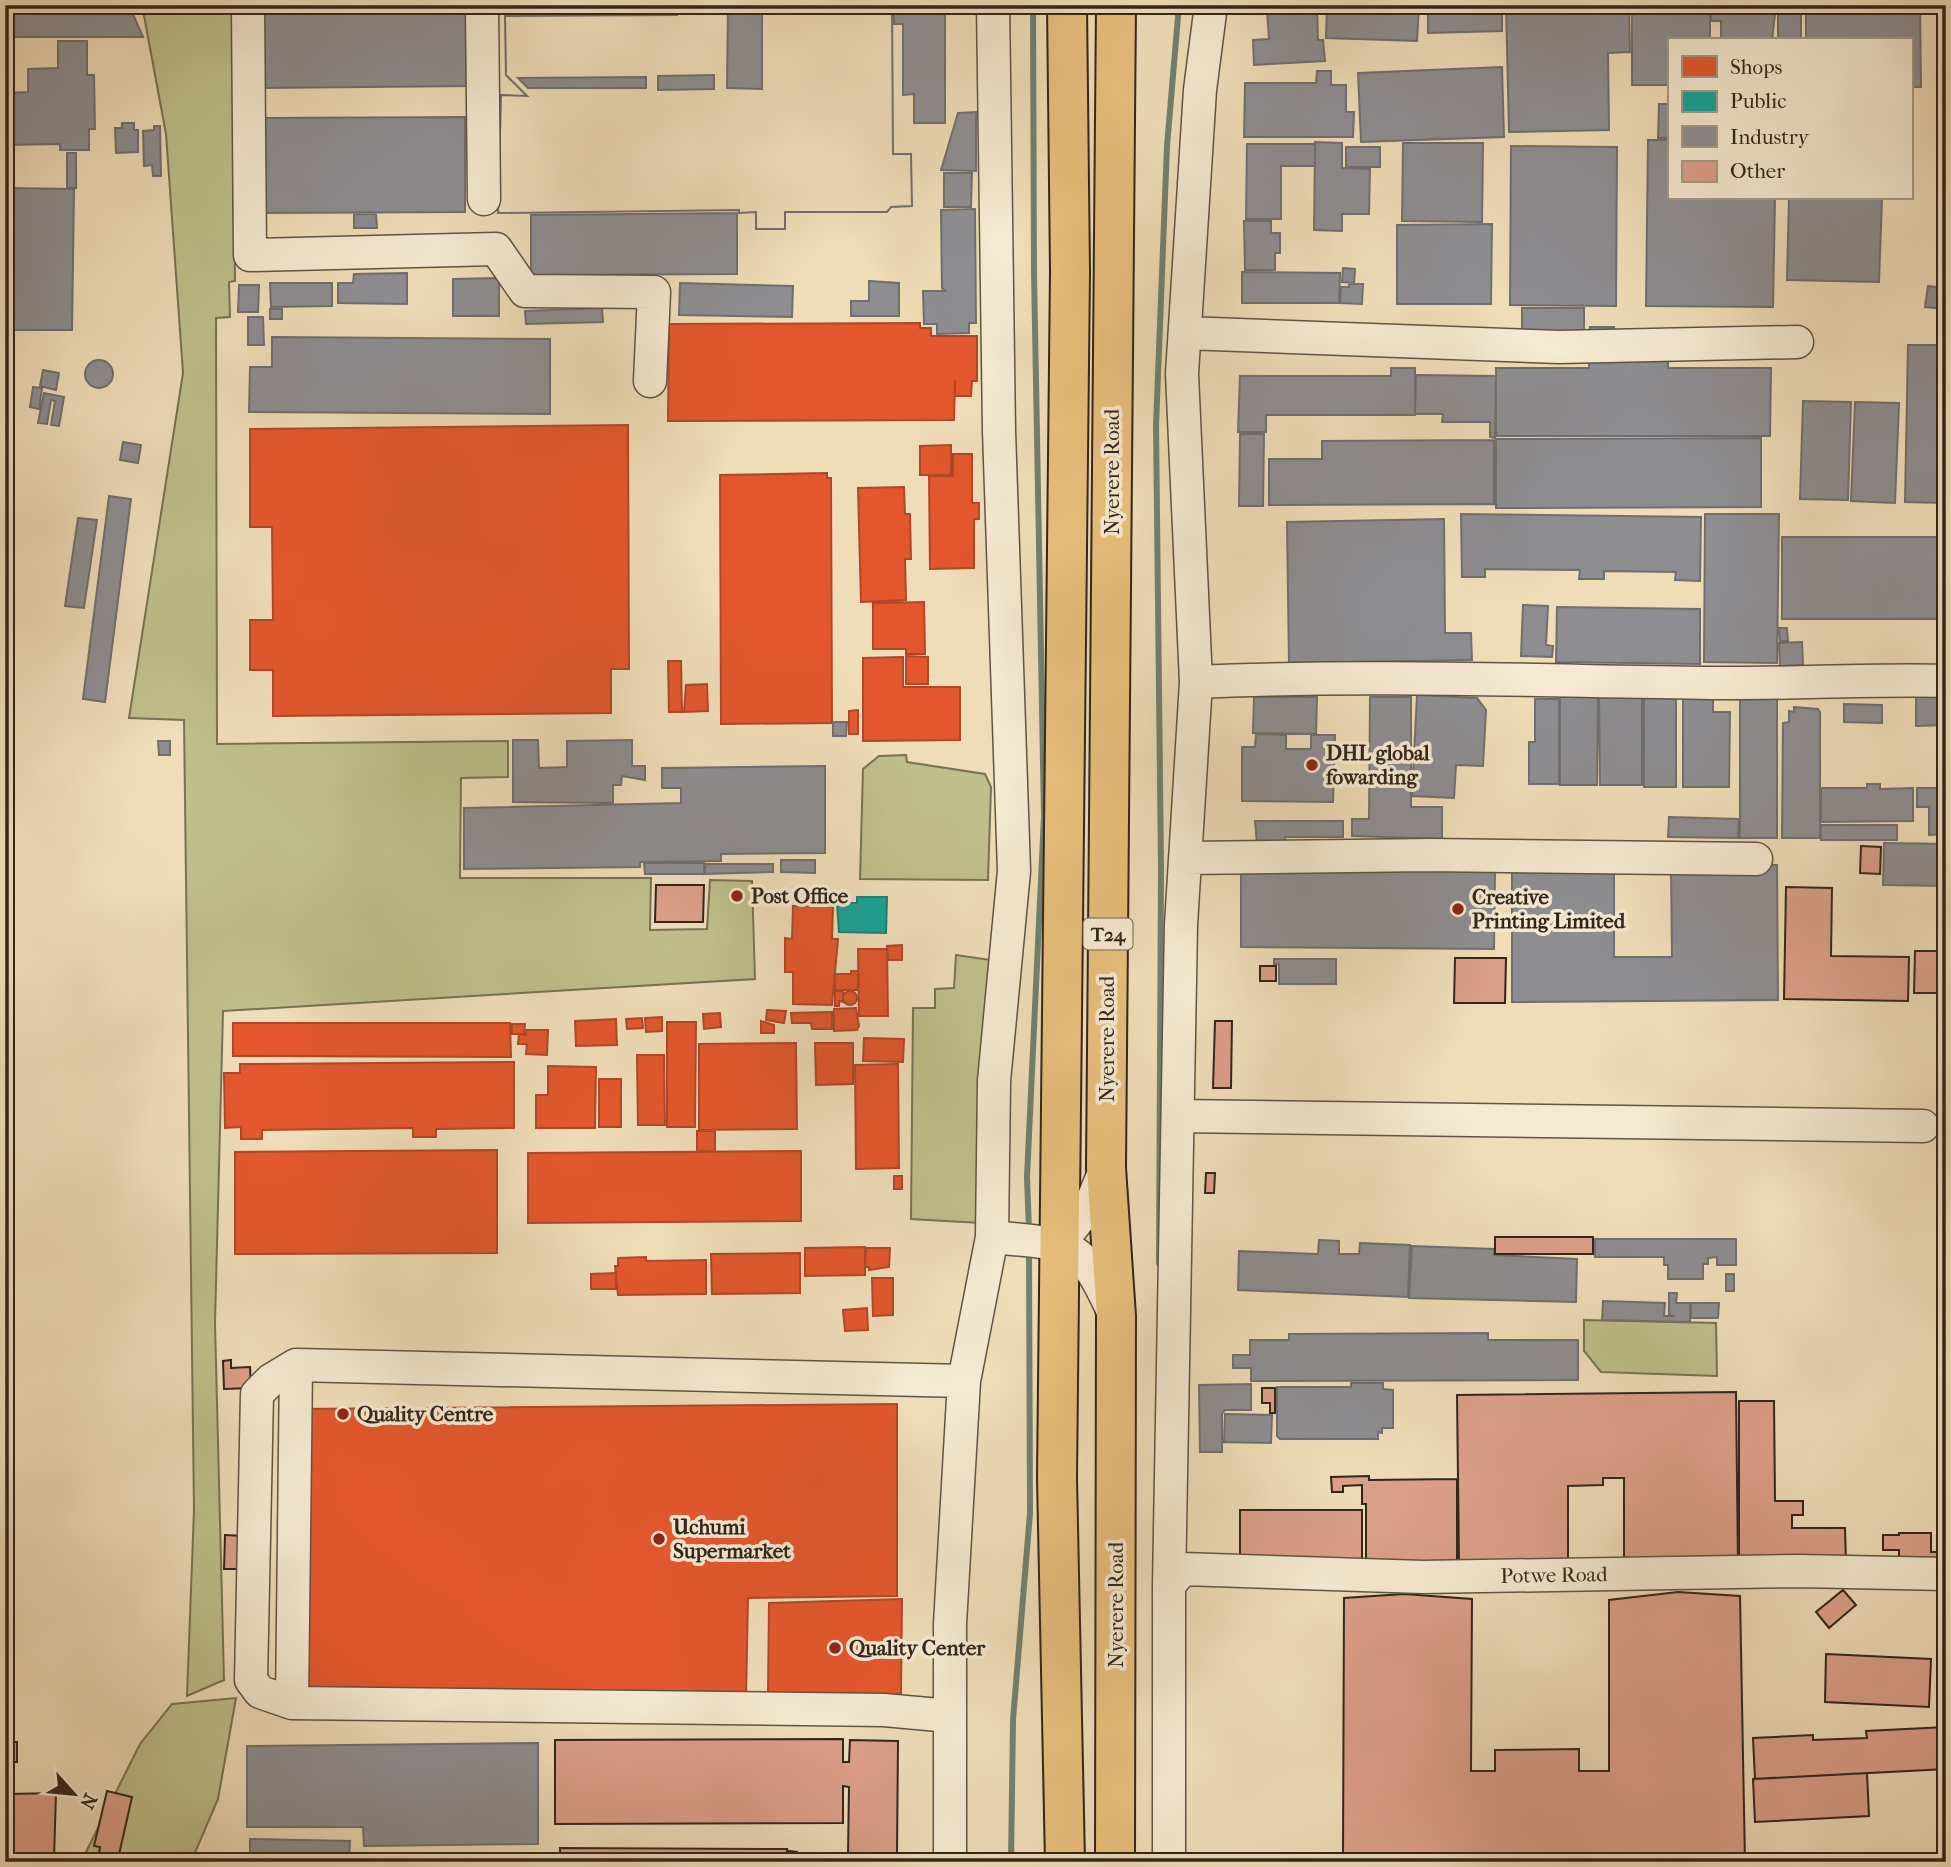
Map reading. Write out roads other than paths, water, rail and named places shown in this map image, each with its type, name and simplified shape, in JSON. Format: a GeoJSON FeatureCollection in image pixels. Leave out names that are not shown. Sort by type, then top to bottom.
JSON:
{"type":"FeatureCollection","features":[{"type":"Feature","properties":{"kind":"highway","name":"Nyerere Road"},"geometry":{"type":"LineString","coordinates":[[1065,1862],[1057,1478],[1070,284],[1067,5]]}},
{"type":"Feature","properties":{"kind":"highway","name":"Nyerere Road"},"geometry":{"type":"LineString","coordinates":[[1115,5],[1106,1168],[1116,1316],[1115,1862]]}},
{"type":"Feature","properties":{"kind":"street"},"geometry":{"type":"LineString","coordinates":[[248,5],[250,255],[496,249],[525,290],[654,292],[650,381]]}},
{"type":"Feature","properties":{"kind":"street"},"geometry":{"type":"LineString","coordinates":[[482,5],[484,200]]}},
{"type":"Feature","properties":{"kind":"street"},"geometry":{"type":"LineString","coordinates":[[950,1862],[950,1624],[964,1381],[992,1237],[994,1081],[1014,871],[999,418],[993,5]]}},
{"type":"Feature","properties":{"kind":"street"},"geometry":{"type":"LineString","coordinates":[[1169,1862],[1168,1585],[1178,1116],[1185,858],[1196,682],[1182,373],[1200,89],[1211,5]]}},
{"type":"Feature","properties":{"kind":"street"},"geometry":{"type":"LineString","coordinates":[[1186,333],[1559,347],[1797,342]]}},
{"type":"Feature","properties":{"kind":"street"},"geometry":{"type":"LineString","coordinates":[[1196,682],[1391,677],[1715,683],[1862,679],[1946,681]]}},
{"type":"Feature","properties":{"kind":"street"},"geometry":{"type":"LineString","coordinates":[[1185,858],[1445,855],[1756,859]]}},
{"type":"Feature","properties":{"kind":"street"},"geometry":{"type":"LineString","coordinates":[[1178,1116],[1923,1126]]}},
{"type":"Feature","properties":{"kind":"street"},"geometry":{"type":"LineString","coordinates":[[1058,1245],[1091,1204],[1106,1168]]}},
{"type":"Feature","properties":{"kind":"street"},"geometry":{"type":"LineString","coordinates":[[992,1237],[1058,1245],[1085,1261],[1116,1316]]}},
{"type":"Feature","properties":{"kind":"street"},"geometry":{"type":"LineString","coordinates":[[950,1716],[884,1710],[292,1703],[296,1365],[964,1381]]}},
{"type":"Feature","properties":{"kind":"street","name":"Potwe Road"},"geometry":{"type":"LineString","coordinates":[[1168,1585],[1183,1569],[1423,1577],[1798,1571],[1946,1574]]}},
{"type":"Feature","properties":{"kind":"waterway"},"geometry":{"type":"LineString","coordinates":[[1029,1231],[1027,1177],[1044,816],[1034,273],[1033,5]]}},
{"type":"Feature","properties":{"kind":"waterway"},"geometry":{"type":"LineString","coordinates":[[1159,1263],[1161,866],[1156,426],[1167,146],[1179,5]]}},
{"type":"Feature","properties":{"kind":"waterway"},"geometry":{"type":"LineString","coordinates":[[1011,1862],[1013,1720],[1030,1513],[1029,1248]]}},
{"type":"Feature","properties":{"kind":"place","name":"DHL global fowarding"},"geometry":{"type":"Point","coordinates":[1312,765]}},
{"type":"Feature","properties":{"kind":"place","name":"Post Office"},"geometry":{"type":"Point","coordinates":[737,896]}},
{"type":"Feature","properties":{"kind":"place","name":"Creative Printing Limited"},"geometry":{"type":"Point","coordinates":[1458,909]}},
{"type":"Feature","properties":{"kind":"place","name":"Quality Centre"},"geometry":{"type":"Point","coordinates":[343,1414]}},
{"type":"Feature","properties":{"kind":"place","name":"Uchumi Supermarket"},"geometry":{"type":"Point","coordinates":[659,1539]}},
{"type":"Feature","properties":{"kind":"place","name":"Quality Center"},"geometry":{"type":"Point","coordinates":[835,1648]}}]}
